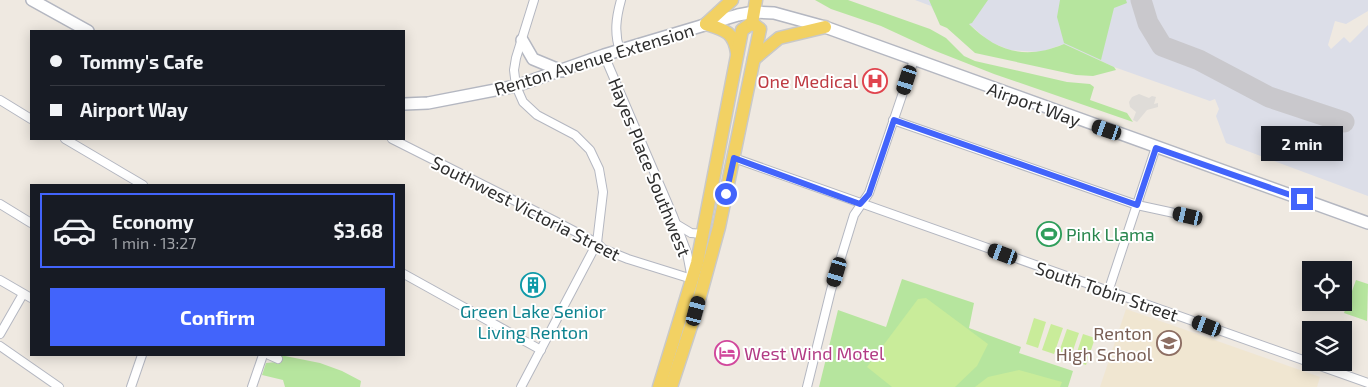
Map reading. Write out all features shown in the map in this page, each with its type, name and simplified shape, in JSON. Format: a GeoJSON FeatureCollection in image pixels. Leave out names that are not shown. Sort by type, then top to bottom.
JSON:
{"type":"FeatureCollection","features":[{"type":"Feature","properties":{"kind":"main road"},"geometry":{"type":"LineString","coordinates":[[32,0],[86,30]]}},
{"type":"Feature","properties":{"kind":"main road"},"geometry":{"type":"LineString","coordinates":[[706,24],[732,0]]}},
{"type":"Feature","properties":{"kind":"main road"},"geometry":{"type":"LineString","coordinates":[[659,387],[692,279],[703,234],[742,30],[754,12]]}},
{"type":"Feature","properties":{"kind":"main road"},"geometry":{"type":"LineString","coordinates":[[671,387],[696,311],[719,227],[760,29],[754,12]]}},
{"type":"Feature","properties":{"kind":"main road","name":"Renton Avenue Extension"},"geometry":{"type":"LineString","coordinates":[[405,104],[428,103],[516,86],[604,55],[706,24],[754,12]]}},
{"type":"Feature","properties":{"kind":"main road","name":"Airport Way"},"geometry":{"type":"LineString","coordinates":[[754,12],[784,15],[825,27],[1368,223]]}},
{"type":"Feature","properties":{"kind":"main road"},"geometry":{"type":"LineString","coordinates":[[706,24],[721,28],[732,36],[735,41],[737,55]]}},
{"type":"Feature","properties":{"kind":"main road"},"geometry":{"type":"LineString","coordinates":[[754,59],[779,38],[825,27]]}},
{"type":"Feature","properties":{"kind":"main road"},"geometry":{"type":"LineString","coordinates":[[522,40],[533,59],[562,71]]}},
{"type":"Feature","properties":{"kind":"street"},"geometry":{"type":"LineString","coordinates":[[521,387],[597,243],[603,192],[596,160],[575,136],[537,115],[523,102],[516,86],[514,70],[534,0]]}},
{"type":"Feature","properties":{"kind":"street"},"geometry":{"type":"LineString","coordinates":[[620,51],[616,39],[616,24],[622,0]]}},
{"type":"Feature","properties":{"kind":"street","name":"Hayes Place Southwest"},"geometry":{"type":"LineString","coordinates":[[604,55],[676,224],[687,253],[692,279]]}},
{"type":"Feature","properties":{"kind":"street"},"geometry":{"type":"LineString","coordinates":[[807,387],[831,290],[860,204],[869,194],[914,60]]}},
{"type":"Feature","properties":{"kind":"street"},"geometry":{"type":"LineString","coordinates":[[0,100],[30,118]]}},
{"type":"Feature","properties":{"kind":"street"},"geometry":{"type":"LineString","coordinates":[[894,120],[1137,205],[1188,216]]}},
{"type":"Feature","properties":{"kind":"street"},"geometry":{"type":"LineString","coordinates":[[67,140],[142,184]]}},
{"type":"Feature","properties":{"kind":"street","name":"Southwest Victoria Street"},"geometry":{"type":"LineString","coordinates":[[394,140],[597,243],[603,249],[628,260],[692,279]]}},
{"type":"Feature","properties":{"kind":"street"},"geometry":{"type":"LineString","coordinates":[[1108,292],[1156,148]]}},
{"type":"Feature","properties":{"kind":"street","name":"South Tobin Street"},"geometry":{"type":"LineString","coordinates":[[734,158],[1368,383]]}},
{"type":"Feature","properties":{"kind":"street"},"geometry":{"type":"LineString","coordinates":[[0,204],[30,222]]}},
{"type":"Feature","properties":{"kind":"street"},"geometry":{"type":"LineString","coordinates":[[676,224],[691,233],[703,234]]}},
{"type":"Feature","properties":{"kind":"street"},"geometry":{"type":"LineString","coordinates":[[405,275],[541,350]]}},
{"type":"Feature","properties":{"kind":"street"},"geometry":{"type":"LineString","coordinates":[[0,280],[30,298]]}},
{"type":"Feature","properties":{"kind":"street"},"geometry":{"type":"LineString","coordinates":[[0,334],[23,294]]}},
{"type":"Feature","properties":{"kind":"street"},"geometry":{"type":"LineString","coordinates":[[0,346],[58,387]]}},
{"type":"Feature","properties":{"kind":"street"},"geometry":{"type":"LineString","coordinates":[[132,387],[142,356]]}},
{"type":"Feature","properties":{"kind":"street"},"geometry":{"type":"LineString","coordinates":[[252,387],[263,356]]}},
{"type":"Feature","properties":{"kind":"street"},"geometry":{"type":"LineString","coordinates":[[271,356],[278,359]]}},
{"type":"Feature","properties":{"kind":"shaded area"},"geometry":{"type":"Polygon","coordinates":[[[915,0],[1368,0],[1368,11],[1346,24],[1335,21],[1328,45],[1331,49],[1344,37],[1350,43],[1368,25],[1368,196],[1226,143],[1216,116],[1219,109],[1215,99],[1210,101],[1114,67],[1064,44],[1041,52],[1010,50],[990,42],[968,23],[940,22],[931,6],[915,0]]]}},
{"type":"Feature","properties":{"kind":"shaded area"},"geometry":{"type":"Polygon","coordinates":[[[1139,94],[1149,98],[1152,96],[1156,97],[1154,104],[1158,103],[1158,107],[1147,110],[1137,122],[1133,120],[1136,112],[1130,107],[1129,102],[1132,97],[1139,94]]]}},
{"type":"Feature","properties":{"kind":"shaded area","name":"Renton High School"},"geometry":{"type":"Polygon","coordinates":[[[1126,309],[1320,377],[1317,387],[1100,387],[1126,309]]]}},
{"type":"Feature","properties":{"kind":"green space"},"geometry":{"type":"Polygon","coordinates":[[[815,0],[848,0],[930,29],[946,38],[964,56],[975,61],[1067,82],[1090,84],[1094,87],[1090,100],[1127,113],[1133,122],[994,74],[933,50],[881,26],[831,9],[815,0]]]}},
{"type":"Feature","properties":{"kind":"green space"},"geometry":{"type":"Polygon","coordinates":[[[929,0],[988,0],[972,23],[969,24],[990,41],[1001,47],[1025,52],[1037,52],[1064,44],[1114,67],[1116,70],[1093,76],[1076,75],[975,53],[947,28],[940,25],[929,0]]]}},
{"type":"Feature","properties":{"kind":"green space"},"geometry":{"type":"Polygon","coordinates":[[[1060,0],[1126,0],[1127,3],[1114,8],[1101,60],[1064,43],[1057,17],[1060,0]]]}},
{"type":"Feature","properties":{"kind":"green space"},"geometry":{"type":"Polygon","coordinates":[[[902,279],[974,303],[969,328],[1021,347],[1019,353],[1073,371],[1068,387],[819,387],[838,310],[886,327],[902,279]]]}},
{"type":"Feature","properties":{"kind":"green space"},"geometry":{"type":"Polygon","coordinates":[[[1356,280],[1368,284],[1367,321],[1344,313],[1345,311],[1352,311],[1352,291],[1356,280]]]}},
{"type":"Feature","properties":{"kind":"green space"},"geometry":{"type":"Polygon","coordinates":[[[926,298],[988,344],[977,366],[955,387],[892,387],[867,367],[918,299],[926,298]]]}},
{"type":"Feature","properties":{"kind":"green space"},"geometry":{"type":"Polygon","coordinates":[[[1034,318],[1046,322],[1038,348],[1026,344],[1034,318]]]}},
{"type":"Feature","properties":{"kind":"green space"},"geometry":{"type":"Polygon","coordinates":[[[1051,324],[1063,328],[1054,354],[1042,350],[1051,324]]]}},
{"type":"Feature","properties":{"kind":"green space"},"geometry":{"type":"Polygon","coordinates":[[[1067,329],[1079,333],[1070,359],[1058,355],[1067,329]]]}},
{"type":"Feature","properties":{"kind":"green space"},"geometry":{"type":"Polygon","coordinates":[[[1083,334],[1095,338],[1086,365],[1074,361],[1083,334]]]}},
{"type":"Feature","properties":{"kind":"green space"},"geometry":{"type":"Polygon","coordinates":[[[280,356],[285,356],[320,363],[342,371],[361,381],[360,387],[285,387],[283,380],[262,375],[266,363],[277,362],[280,356]]]}},
{"type":"Feature","properties":{"kind":"green space"},"geometry":{"type":"Polygon","coordinates":[[[1019,370],[1062,382],[1060,387],[975,387],[988,377],[1019,370]]]}},
{"type":"Feature","properties":{"kind":"taxiway"},"geometry":{"type":"LineString","coordinates":[[1141,0],[1148,23],[1162,46],[1199,60],[1269,97],[1344,122]]}},
{"type":"Feature","properties":{"kind":"place","name":"One Medical"},"geometry":{"type":"Point","coordinates":[875,81]}},
{"type":"Feature","properties":{"kind":"place","name":"Pink Llama"},"geometry":{"type":"Point","coordinates":[1049,234]}},
{"type":"Feature","properties":{"kind":"place","name":"Green Lake Senior Living Renton"},"geometry":{"type":"Point","coordinates":[533,285]}},
{"type":"Feature","properties":{"kind":"place","name":"Renton High School"},"geometry":{"type":"Point","coordinates":[1169,343]}},
{"type":"Feature","properties":{"kind":"place","name":"West Wind Motel"},"geometry":{"type":"Point","coordinates":[727,353]}},
{"type":"Feature","properties":{"kind":"route"},"geometry":{"type":"LineString","coordinates":[[726,194],[734,158],[860,204],[869,194],[894,120],[1137,205],[1156,148],[1302,199]]}}]}
